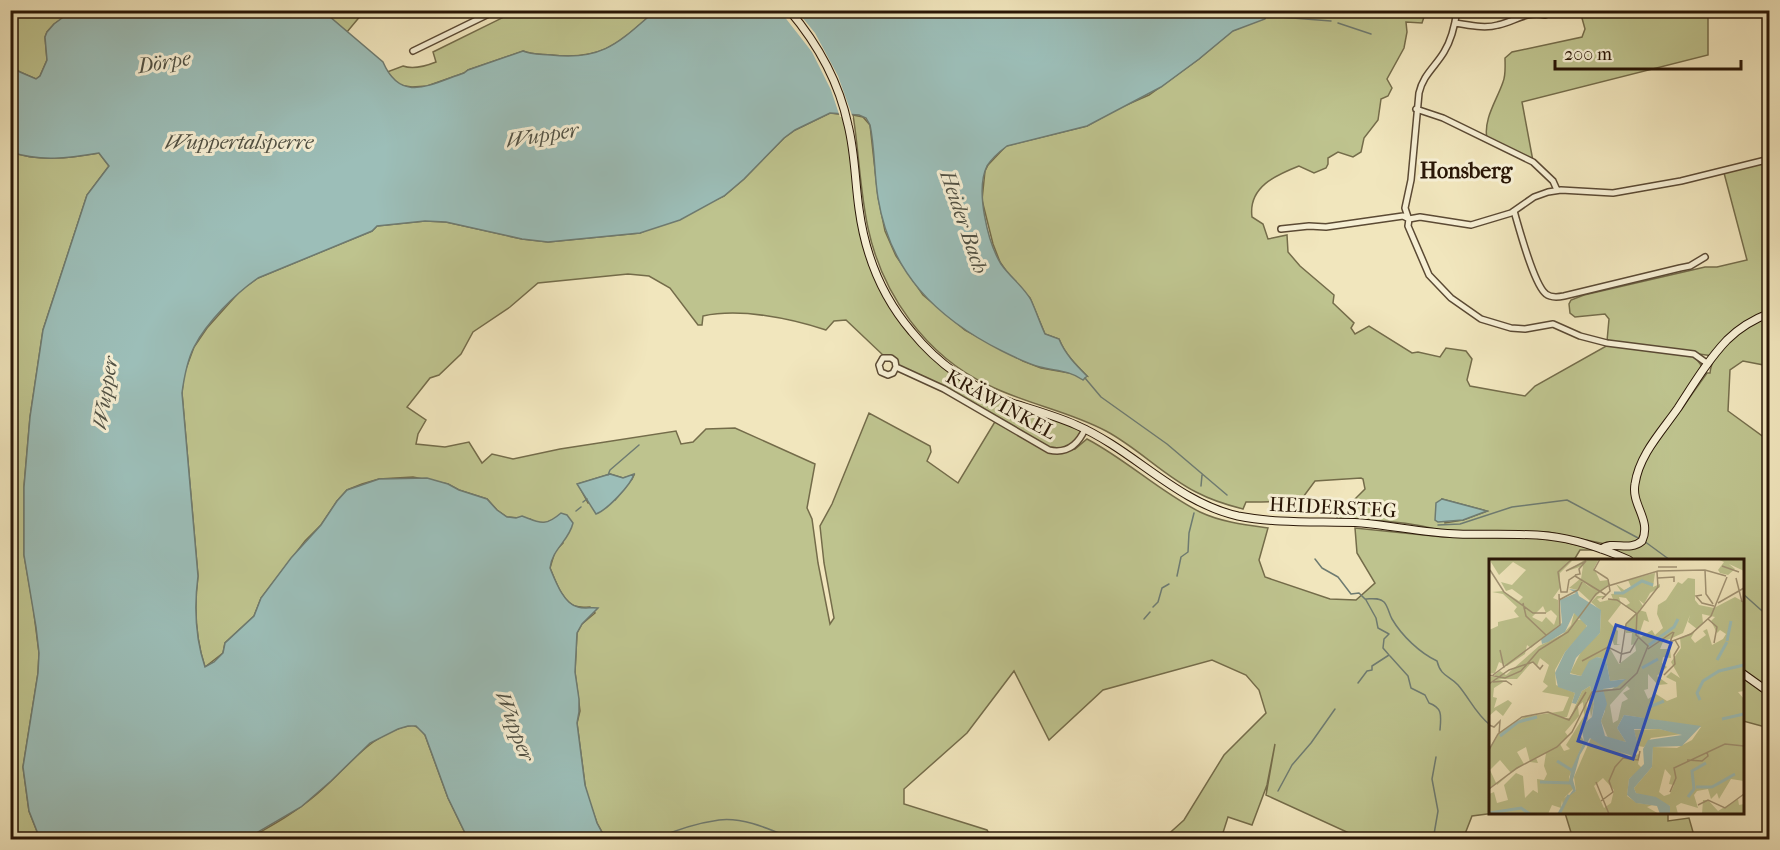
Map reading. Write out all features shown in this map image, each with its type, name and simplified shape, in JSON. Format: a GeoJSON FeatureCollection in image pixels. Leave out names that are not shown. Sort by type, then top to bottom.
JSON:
{"type":"FeatureCollection","features":[{"type":"Feature","properties":{"kind":"main road","name":"HEIDERSTEG"},"geometry":{"type":"LineString","coordinates":[[789,10],[815,45],[832,77],[846,115],[866,247],[885,292],[910,331],[936,357],[972,384],[1010,402],[1085,429],[1113,444],[1193,499],[1234,515],[1273,520],[1364,524],[1448,534],[1548,536],[1601,549]]}},
{"type":"Feature","properties":{"kind":"main road"},"geometry":{"type":"LineString","coordinates":[[1601,549],[1608,545],[1633,546],[1643,540],[1646,524],[1635,492],[1635,482],[1650,448],[1708,364],[1735,333],[1756,318],[1770,313]]}},
{"type":"Feature","properties":{"kind":"main road"},"geometry":{"type":"LineString","coordinates":[[1601,549],[1624,559]]}},
{"type":"Feature","properties":{"kind":"main road"},"geometry":{"type":"LineString","coordinates":[[1744,674],[1770,693]]}},
{"type":"Feature","properties":{"kind":"street"},"geometry":{"type":"LineString","coordinates":[[413,51],[496,10]]}},
{"type":"Feature","properties":{"kind":"street"},"geometry":{"type":"LineString","coordinates":[[1457,10],[1455,23],[1444,52],[1422,80],[1416,109],[1411,180],[1405,208],[1409,219],[1408,226],[1429,275],[1451,298],[1481,319],[1518,328],[1538,328],[1553,324],[1580,336],[1607,343],[1694,354],[1708,364]]}},
{"type":"Feature","properties":{"kind":"street"},"geometry":{"type":"LineString","coordinates":[[1455,23],[1487,27],[1498,26],[1521,16],[1545,15]]}},
{"type":"Feature","properties":{"kind":"street"},"geometry":{"type":"LineString","coordinates":[[1416,109],[1443,118],[1533,162],[1552,181],[1557,190]]}},
{"type":"Feature","properties":{"kind":"street"},"geometry":{"type":"LineString","coordinates":[[1281,229],[1326,227],[1398,216],[1471,225],[1514,212],[1534,197],[1557,190],[1591,193],[1620,192],[1681,181],[1770,159]]}},
{"type":"Feature","properties":{"kind":"street"},"geometry":{"type":"LineString","coordinates":[[1514,212],[1537,278],[1544,292],[1552,297],[1690,266],[1705,257]]}},
{"type":"Feature","properties":{"kind":"street","name":"KRÄWINKEL"},"geometry":{"type":"LineString","coordinates":[[896,367],[944,390],[1049,450],[1059,451],[1073,447],[1080,441],[1085,429]]}},
{"type":"Feature","properties":{"kind":"green space"},"geometry":{"type":"Polygon","coordinates":[[[10,11],[73,11],[54,24],[47,32],[45,37],[47,60],[40,76],[36,79],[11,65],[10,11]]]}},
{"type":"Feature","properties":{"kind":"green space"},"geometry":{"type":"Polygon","coordinates":[[[323,11],[371,11],[362,14],[347,32],[323,11]]]}},
{"type":"Feature","properties":{"kind":"green space"},"geometry":{"type":"Polygon","coordinates":[[[516,11],[655,11],[620,41],[597,52],[584,55],[537,54],[523,51],[427,86],[399,85],[387,72],[403,66],[416,68],[436,62],[433,52],[516,11]]]}},
{"type":"Feature","properties":{"kind":"green space"},"geometry":{"type":"Polygon","coordinates":[[[1268,11],[1426,11],[1422,23],[1406,22],[1404,48],[1387,79],[1392,88],[1388,96],[1381,99],[1378,120],[1364,138],[1361,152],[1353,157],[1338,152],[1328,158],[1326,168],[1314,173],[1299,166],[1273,178],[1259,190],[1252,207],[1252,217],[1263,224],[1268,239],[1287,235],[1288,252],[1300,266],[1334,295],[1333,303],[1354,323],[1351,328],[1355,334],[1369,326],[1412,353],[1418,352],[1440,357],[1446,348],[1466,351],[1472,359],[1467,380],[1470,386],[1525,396],[1535,386],[1608,345],[1680,353],[1695,357],[1701,365],[1700,372],[1640,467],[1707,373],[1710,373],[1712,364],[1724,346],[1742,331],[1769,316],[1769,366],[1743,361],[1730,370],[1728,411],[1769,441],[1769,728],[1744,721],[1744,559],[1626,559],[1601,549],[1631,547],[1642,537],[1630,545],[1605,544],[1548,532],[1443,531],[1404,523],[1337,519],[1338,509],[1353,501],[1365,489],[1361,478],[1315,481],[1295,508],[1284,503],[1272,502],[1246,502],[1243,509],[1231,506],[1184,485],[1106,431],[1077,418],[1002,392],[966,373],[945,358],[910,320],[884,276],[868,228],[853,115],[863,117],[870,125],[878,197],[885,231],[896,256],[923,295],[965,330],[1023,361],[1041,368],[1087,376],[1068,354],[1059,339],[1045,334],[1030,298],[1013,281],[1000,262],[982,200],[985,171],[1006,146],[1087,126],[1149,95],[1199,59],[1232,31],[1268,16],[1268,11]],[[1442,499],[1445,523],[1463,520],[1487,511],[1442,499]]]}},
{"type":"Feature","properties":{"kind":"green space"},"geometry":{"type":"Polygon","coordinates":[[[1580,11],[1708,11],[1708,55],[1522,102],[1533,161],[1487,139],[1487,124],[1504,79],[1505,58],[1512,52],[1582,37],[1585,29],[1580,11]]]}},
{"type":"Feature","properties":{"kind":"green space"},"geometry":{"type":"Polygon","coordinates":[[[830,113],[846,115],[859,210],[872,265],[910,331],[972,384],[1085,429],[1079,441],[1056,451],[896,367],[896,363],[885,357],[846,320],[834,321],[826,330],[781,318],[733,313],[703,316],[702,325],[698,325],[670,288],[649,276],[628,274],[538,283],[510,307],[473,332],[461,354],[439,375],[430,378],[407,407],[426,420],[418,434],[416,444],[445,447],[469,442],[482,463],[492,454],[513,459],[560,449],[676,431],[681,444],[693,442],[706,429],[735,428],[815,464],[807,508],[812,519],[830,624],[834,618],[820,526],[832,504],[869,413],[930,446],[931,452],[927,461],[958,483],[996,420],[1056,453],[1075,449],[1087,439],[1200,512],[1225,521],[1268,528],[1259,560],[1265,577],[1330,599],[1356,600],[1375,583],[1357,553],[1355,528],[1443,537],[1534,538],[1561,541],[1597,550],[1580,550],[1575,559],[1489,559],[1489,814],[1472,816],[1463,839],[1362,839],[1266,795],[1275,744],[1267,785],[1252,825],[1228,817],[1221,839],[1163,839],[1184,820],[1224,755],[1266,713],[1259,690],[1246,675],[1212,660],[1103,690],[1049,740],[1014,671],[967,733],[904,789],[904,804],[987,830],[992,839],[606,839],[597,823],[586,792],[577,723],[580,711],[575,672],[577,633],[582,624],[595,613],[590,607],[570,604],[554,578],[550,568],[555,551],[563,543],[555,519],[537,523],[530,519],[507,517],[487,499],[448,484],[413,477],[379,479],[347,490],[261,598],[254,616],[225,643],[223,653],[205,667],[196,622],[198,576],[182,393],[184,374],[194,347],[207,328],[241,290],[258,278],[372,231],[377,226],[425,221],[446,222],[522,239],[548,242],[640,233],[724,196],[784,138],[830,113]],[[610,474],[578,484],[588,503],[615,500],[634,475],[623,478],[610,474]]]}},
{"type":"Feature","properties":{"kind":"green space"},"geometry":{"type":"Polygon","coordinates":[[[11,152],[44,158],[66,158],[99,153],[109,166],[87,195],[43,330],[30,417],[24,486],[24,555],[39,653],[23,767],[29,811],[40,839],[11,840],[11,152]]]}},
{"type":"Feature","properties":{"kind":"green space"},"geometry":{"type":"Polygon","coordinates":[[[1769,161],[1769,312],[1756,318],[1713,356],[1607,341],[1609,319],[1605,314],[1575,317],[1570,313],[1571,300],[1584,295],[1705,267],[1717,267],[1747,260],[1724,173],[1769,161]]]}},
{"type":"Feature","properties":{"kind":"green space"},"geometry":{"type":"Polygon","coordinates":[[[413,725],[421,729],[425,735],[448,798],[468,839],[246,840],[309,801],[372,743],[384,735],[413,725]]]}},
{"type":"Feature","properties":{"kind":"green space"},"geometry":{"type":"Polygon","coordinates":[[[1565,814],[1668,814],[1668,821],[1689,818],[1695,839],[1573,839],[1565,814]]]}},
{"type":"Feature","properties":{"kind":"water","name":"Wuppertalsperre"},"geometry":{"type":"Polygon","coordinates":[[[73,10],[323,11],[383,62],[390,75],[408,87],[440,82],[523,51],[533,54],[569,56],[597,52],[620,40],[655,11],[1268,11],[1265,19],[1233,31],[1161,87],[1087,126],[1007,146],[987,166],[982,188],[983,202],[988,230],[996,255],[1031,300],[1045,334],[1059,339],[1068,354],[1087,376],[1083,380],[1067,373],[1025,362],[978,338],[956,324],[920,290],[905,270],[893,248],[884,224],[878,198],[870,125],[866,118],[859,115],[830,113],[795,130],[724,196],[680,220],[640,233],[548,242],[522,239],[446,222],[425,221],[377,226],[372,231],[258,278],[222,309],[206,328],[189,358],[182,393],[198,576],[196,622],[205,667],[223,653],[225,643],[254,616],[261,598],[347,490],[379,479],[427,478],[487,499],[507,517],[522,516],[546,522],[561,513],[567,515],[573,523],[568,535],[554,555],[550,568],[568,602],[580,608],[598,608],[582,624],[577,633],[575,672],[579,699],[577,723],[585,785],[597,823],[606,840],[468,839],[448,798],[425,735],[416,726],[398,729],[370,743],[301,807],[246,839],[40,839],[29,811],[23,767],[39,653],[24,555],[24,487],[30,417],[43,330],[87,195],[109,166],[99,153],[66,158],[44,158],[11,152],[10,65],[36,79],[40,76],[47,60],[45,37],[47,32],[73,10]]]}},
{"type":"Feature","properties":{"kind":"water"},"geometry":{"type":"Polygon","coordinates":[[[610,474],[623,478],[634,474],[618,497],[596,514],[577,484],[610,474]]]}},
{"type":"Feature","properties":{"kind":"water"},"geometry":{"type":"Polygon","coordinates":[[[1442,499],[1487,511],[1463,520],[1438,522],[1435,520],[1436,503],[1442,499]]]}},
{"type":"Feature","properties":{"kind":"pier"},"geometry":{"type":"Polygon","coordinates":[[[780,11],[797,11],[815,33],[838,76],[853,118],[840,117],[831,90],[812,52],[780,11]]]}},
{"type":"Feature","properties":{"kind":"waterway"},"geometry":{"type":"LineString","coordinates":[[1266,16],[1331,21]]}},
{"type":"Feature","properties":{"kind":"waterway"},"geometry":{"type":"LineString","coordinates":[[1338,23],[1371,34]]}},
{"type":"Feature","properties":{"kind":"waterway","name":"Heider Bach"},"geometry":{"type":"LineString","coordinates":[[1085,378],[1101,397],[1167,444],[1227,495]]}},
{"type":"Feature","properties":{"kind":"waterway"},"geometry":{"type":"LineString","coordinates":[[608,475],[610,470],[639,445]]}},
{"type":"Feature","properties":{"kind":"waterway"},"geometry":{"type":"LineString","coordinates":[[1201,486],[1202,475]]}},
{"type":"Feature","properties":{"kind":"waterway"},"geometry":{"type":"LineString","coordinates":[[583,502],[587,499]]}},
{"type":"Feature","properties":{"kind":"waterway","name":"Heider Bach"},"geometry":{"type":"LineString","coordinates":[[1438,525],[1460,524],[1512,507],[1567,500],[1640,539]]}},
{"type":"Feature","properties":{"kind":"waterway"},"geometry":{"type":"LineString","coordinates":[[576,511],[581,507]]}},
{"type":"Feature","properties":{"kind":"waterway"},"geometry":{"type":"LineString","coordinates":[[1177,576],[1181,557],[1188,552],[1189,533],[1194,513]]}},
{"type":"Feature","properties":{"kind":"waterway","name":"Heider Bach"},"geometry":{"type":"LineString","coordinates":[[1644,541],[1669,559]]}},
{"type":"Feature","properties":{"kind":"waterway"},"geometry":{"type":"LineString","coordinates":[[1315,559],[1322,568],[1338,577],[1351,594],[1359,593],[1365,599],[1382,600],[1406,638],[1437,661],[1443,673],[1458,685],[1480,716],[1489,724]]}},
{"type":"Feature","properties":{"kind":"waterway"},"geometry":{"type":"LineString","coordinates":[[1153,607],[1158,602],[1162,588],[1169,584]]}},
{"type":"Feature","properties":{"kind":"waterway","name":"Heider Bach"},"geometry":{"type":"LineString","coordinates":[[1744,595],[1770,618]]}},
{"type":"Feature","properties":{"kind":"waterway"},"geometry":{"type":"LineString","coordinates":[[1358,683],[1367,671],[1372,670],[1372,666],[1389,655],[1383,648],[1384,639],[1389,634],[1378,628],[1376,618],[1366,600]]}},
{"type":"Feature","properties":{"kind":"waterway"},"geometry":{"type":"LineString","coordinates":[[1144,619],[1150,612]]}},
{"type":"Feature","properties":{"kind":"waterway"},"geometry":{"type":"LineString","coordinates":[[1390,656],[1408,676],[1411,688],[1425,695],[1429,703],[1437,707],[1441,717],[1440,730]]}},
{"type":"Feature","properties":{"kind":"waterway"},"geometry":{"type":"LineString","coordinates":[[1278,791],[1292,765],[1335,709]]}},
{"type":"Feature","properties":{"kind":"waterway"},"geometry":{"type":"LineString","coordinates":[[1433,840],[1438,811],[1432,779],[1436,757]]}},
{"type":"Feature","properties":{"kind":"waterway"},"geometry":{"type":"LineString","coordinates":[[652,840],[694,825],[719,820],[737,820],[756,824],[791,838],[797,835],[804,840]]}},
{"type":"Feature","properties":{"kind":"district","name":"Honsberg"},"geometry":{"type":"Point","coordinates":[1466,170]}},
{"type":"Feature","properties":{"kind":"water label","name":"Dörpe"},"geometry":{"type":"Point","coordinates":[164,62]}},
{"type":"Feature","properties":{"kind":"water label","name":"Wupper"},"geometry":{"type":"Point","coordinates":[542,135]}},
{"type":"Feature","properties":{"kind":"water label","name":"Wupper"},"geometry":{"type":"Point","coordinates":[105,393]}},
{"type":"Feature","properties":{"kind":"water label","name":"Wupper"},"geometry":{"type":"Point","coordinates":[515,726]}}]}
